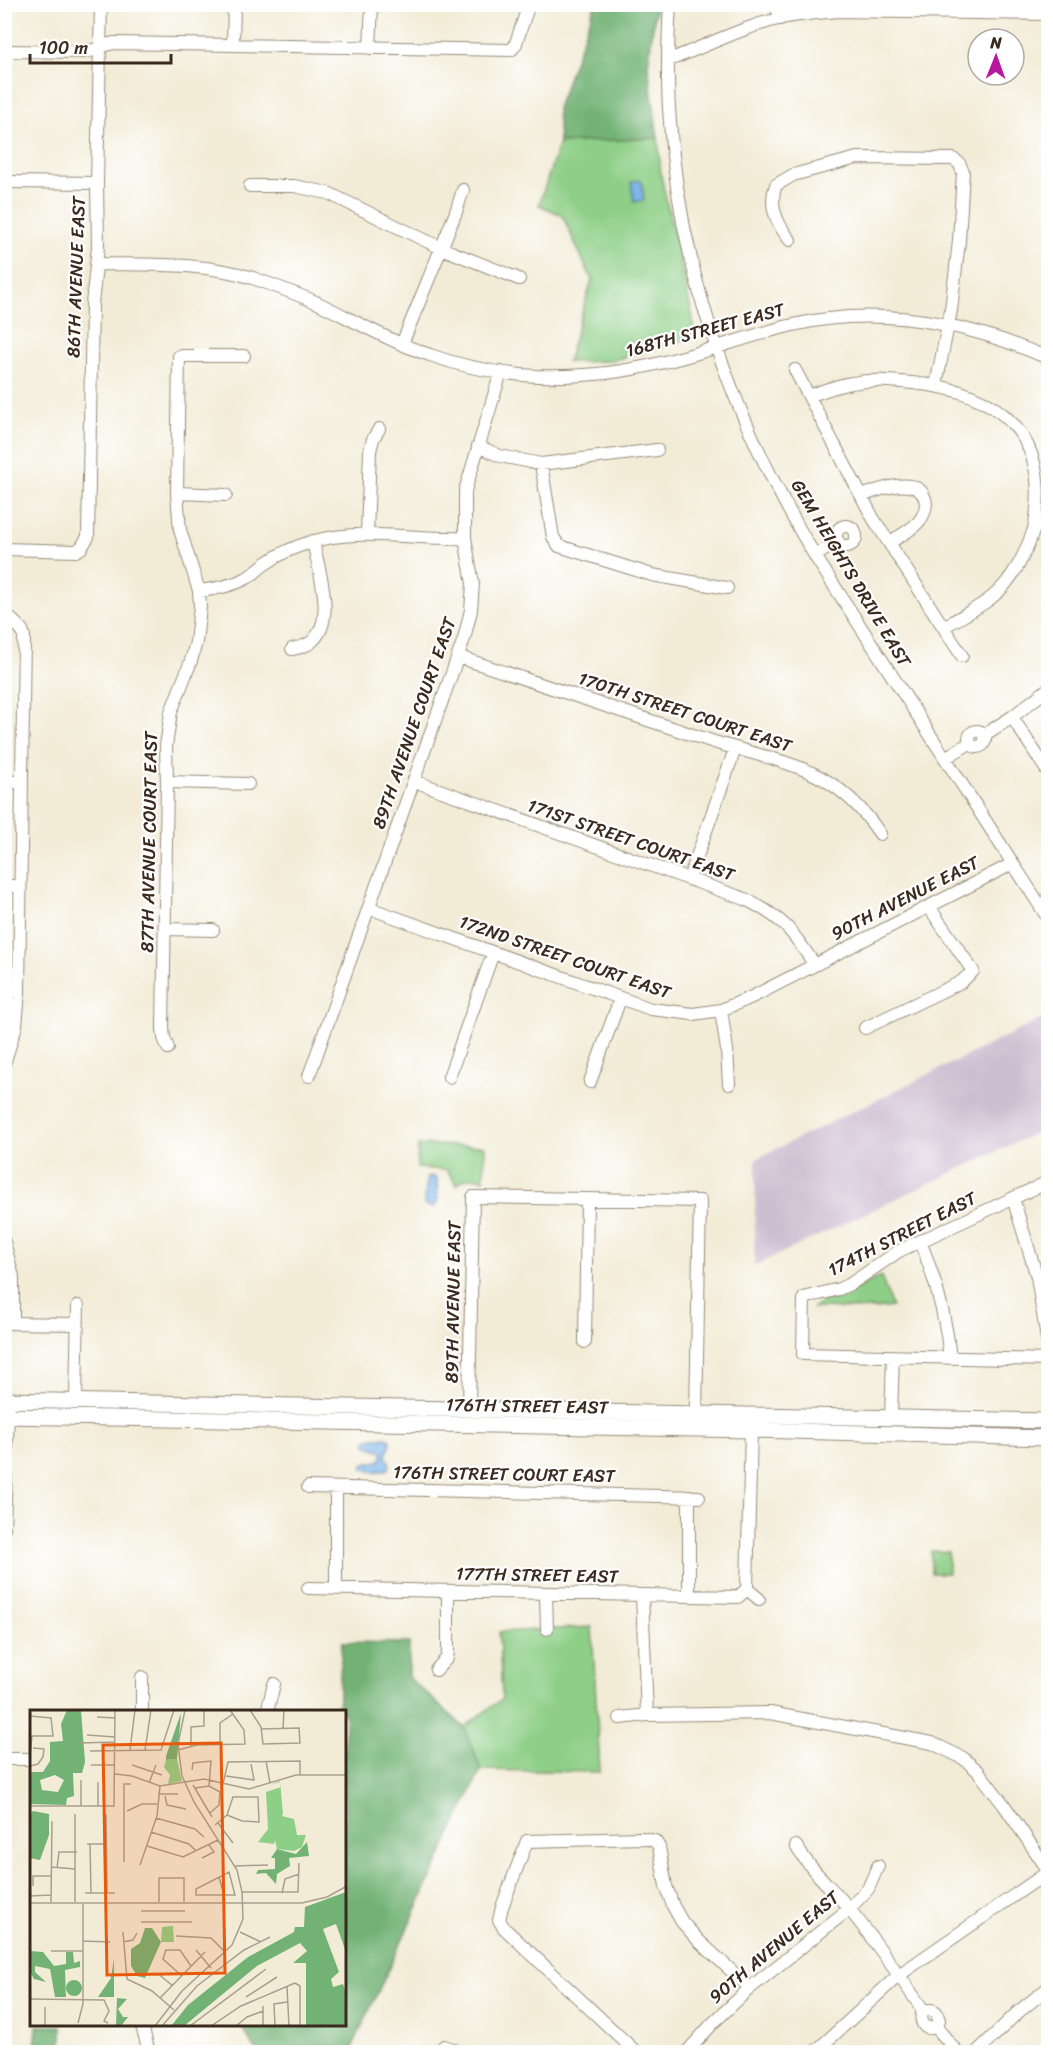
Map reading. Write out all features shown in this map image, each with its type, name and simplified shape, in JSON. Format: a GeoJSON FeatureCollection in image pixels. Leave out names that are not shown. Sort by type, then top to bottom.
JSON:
{"type":"FeatureCollection","features":[{"type":"Feature","properties":{"kind":"main road","name":"176TH STREET EAST"},"geometry":{"type":"LineString","coordinates":[[76,1400],[1048,1420]]}},
{"type":"Feature","properties":{"kind":"main road"},"geometry":{"type":"LineString","coordinates":[[6,1410],[58,1410],[69,1408],[76,1400]]}},
{"type":"Feature","properties":{"kind":"main road"},"geometry":{"type":"LineString","coordinates":[[344,1422],[346,1416],[351,1413],[431,1414],[467,1408]]}},
{"type":"Feature","properties":{"kind":"main road","name":"176TH STREET EAST"},"geometry":{"type":"LineString","coordinates":[[6,1410],[344,1422],[1048,1438]]}},
{"type":"Feature","properties":{"kind":"main road"},"geometry":{"type":"LineString","coordinates":[[544,1426],[592,1419],[690,1420],[696,1413]]}},
{"type":"Feature","properties":{"kind":"main road"},"geometry":{"type":"LineString","coordinates":[[751,1430],[756,1421],[820,1422],[850,1416]]}},
{"type":"Feature","properties":{"kind":"street","name":"86TH AVENUE EAST"},"geometry":{"type":"LineString","coordinates":[[4,549],[76,551],[86,542],[89,531],[92,304],[98,246],[101,4]]}},
{"type":"Feature","properties":{"kind":"street"},"geometry":{"type":"LineString","coordinates":[[232,45],[234,4]]}},
{"type":"Feature","properties":{"kind":"street"},"geometry":{"type":"LineString","coordinates":[[370,48],[372,4]]}},
{"type":"Feature","properties":{"kind":"street"},"geometry":{"type":"LineString","coordinates":[[4,51],[92,52],[100,46],[115,43],[511,50],[515,46],[529,4]]}},
{"type":"Feature","properties":{"kind":"street","name":"GEM HEIGHTS DRIVE EAST"},"geometry":{"type":"LineString","coordinates":[[670,4],[669,111],[681,211],[699,288],[734,398],[796,525],[1048,918]]}},
{"type":"Feature","properties":{"kind":"street"},"geometry":{"type":"LineString","coordinates":[[776,4],[780,19]]}},
{"type":"Feature","properties":{"kind":"street"},"geometry":{"type":"LineString","coordinates":[[669,60],[780,19],[838,11],[1046,11]]}},
{"type":"Feature","properties":{"kind":"street"},"geometry":{"type":"LineString","coordinates":[[790,240],[782,230],[774,212],[774,190],[778,182],[793,175],[857,158],[953,159],[961,166],[964,183],[953,298],[936,385]]}},
{"type":"Feature","properties":{"kind":"street"},"geometry":{"type":"LineString","coordinates":[[4,182],[97,183]]}},
{"type":"Feature","properties":{"kind":"street"},"geometry":{"type":"LineString","coordinates":[[250,186],[294,186],[328,193],[441,248],[519,279]]}},
{"type":"Feature","properties":{"kind":"street"},"geometry":{"type":"LineString","coordinates":[[402,344],[463,190]]}},
{"type":"Feature","properties":{"kind":"street","name":"168TH STREET EAST"},"geometry":{"type":"LineString","coordinates":[[96,264],[198,267],[250,278],[314,302],[402,344],[456,363],[535,376],[594,374],[637,369],[795,324],[836,318],[924,319],[988,335],[1048,358]]}},
{"type":"Feature","properties":{"kind":"street","name":"87TH AVENUE COURT EAST"},"geometry":{"type":"LineString","coordinates":[[168,1048],[163,1028],[166,746],[171,712],[196,642],[200,607],[199,591],[180,530],[177,493],[179,356],[244,356]]}},
{"type":"Feature","properties":{"kind":"street"},"geometry":{"type":"LineString","coordinates":[[795,370],[873,518],[962,657]]}},
{"type":"Feature","properties":{"kind":"street","name":"89TH AVENUE COURT EAST"},"geometry":{"type":"LineString","coordinates":[[309,1076],[459,657],[472,597],[471,570],[465,538],[465,491],[501,372]]}},
{"type":"Feature","properties":{"kind":"street"},"geometry":{"type":"LineString","coordinates":[[809,396],[836,386],[872,381],[936,385],[986,401],[1000,408],[1020,425],[1030,440],[1040,467],[1040,494],[1036,522],[1023,557],[1013,573],[991,598],[944,627]]}},
{"type":"Feature","properties":{"kind":"street"},"geometry":{"type":"LineString","coordinates":[[367,534],[370,451],[378,429]]}},
{"type":"Feature","properties":{"kind":"street"},"geometry":{"type":"LineString","coordinates":[[477,446],[500,456],[541,464],[657,450]]}},
{"type":"Feature","properties":{"kind":"street"},"geometry":{"type":"LineString","coordinates":[[541,464],[553,537],[559,546],[652,575],[727,588]]}},
{"type":"Feature","properties":{"kind":"street"},"geometry":{"type":"LineString","coordinates":[[862,496],[889,486],[906,485],[923,494],[926,500],[924,514],[919,521],[889,543]]}},
{"type":"Feature","properties":{"kind":"street"},"geometry":{"type":"LineString","coordinates":[[177,493],[226,495]]}},
{"type":"Feature","properties":{"kind":"street"},"geometry":{"type":"LineString","coordinates":[[815,556],[838,541],[844,546],[852,544],[856,538],[855,530],[873,518]]}},
{"type":"Feature","properties":{"kind":"street"},"geometry":{"type":"LineString","coordinates":[[199,591],[229,586],[248,577],[282,553],[313,541],[332,537],[367,534],[465,538]]}},
{"type":"Feature","properties":{"kind":"street"},"geometry":{"type":"LineString","coordinates":[[292,649],[312,642],[322,628],[325,618],[325,603],[313,541]]}},
{"type":"Feature","properties":{"kind":"street"},"geometry":{"type":"LineString","coordinates":[[4,1064],[16,1026],[19,992],[24,636],[22,630],[10,620]]}},
{"type":"Feature","properties":{"kind":"street","name":"170TH STREET COURT EAST"},"geometry":{"type":"LineString","coordinates":[[459,657],[804,769],[818,775],[854,801],[868,815],[880,834]]}},
{"type":"Feature","properties":{"kind":"street"},"geometry":{"type":"LineString","coordinates":[[945,758],[970,743],[975,747],[981,746],[985,741],[984,735],[1048,689]]}},
{"type":"Feature","properties":{"kind":"street"},"geometry":{"type":"LineString","coordinates":[[1012,717],[1048,772]]}},
{"type":"Feature","properties":{"kind":"street"},"geometry":{"type":"LineString","coordinates":[[689,879],[735,748]]}},
{"type":"Feature","properties":{"kind":"street","name":"171ST STREET COURT EAST"},"geometry":{"type":"LineString","coordinates":[[414,781],[744,899],[781,919],[814,964]]}},
{"type":"Feature","properties":{"kind":"street"},"geometry":{"type":"LineString","coordinates":[[4,782],[21,782]]}},
{"type":"Feature","properties":{"kind":"street"},"geometry":{"type":"LineString","coordinates":[[167,782],[248,784]]}},
{"type":"Feature","properties":{"kind":"street","name":"90TH AVENUE EAST"},"geometry":{"type":"LineString","coordinates":[[814,964],[929,908],[1012,864]]}},
{"type":"Feature","properties":{"kind":"street"},"geometry":{"type":"LineString","coordinates":[[4,886],[20,886]]}},
{"type":"Feature","properties":{"kind":"street","name":"172ND STREET COURT EAST"},"geometry":{"type":"LineString","coordinates":[[369,908],[620,999],[671,1013],[693,1014],[721,1010],[752,997],[814,964]]}},
{"type":"Feature","properties":{"kind":"street"},"geometry":{"type":"LineString","coordinates":[[865,1028],[961,982],[973,971],[929,908]]}},
{"type":"Feature","properties":{"kind":"street"},"geometry":{"type":"LineString","coordinates":[[165,928],[213,930]]}},
{"type":"Feature","properties":{"kind":"street"},"geometry":{"type":"LineString","coordinates":[[449,1077],[493,953]]}},
{"type":"Feature","properties":{"kind":"street"},"geometry":{"type":"LineString","coordinates":[[4,992],[19,992]]}},
{"type":"Feature","properties":{"kind":"street"},"geometry":{"type":"LineString","coordinates":[[590,1082],[620,999]]}},
{"type":"Feature","properties":{"kind":"street"},"geometry":{"type":"LineString","coordinates":[[721,1010],[729,1084]]}},
{"type":"Feature","properties":{"kind":"street","name":"174TH STREET EAST"},"geometry":{"type":"LineString","coordinates":[[893,1357],[803,1354],[804,1298],[840,1289],[899,1251],[1048,1182]]}},
{"type":"Feature","properties":{"kind":"street","name":"89TH AVENUE EAST"},"geometry":{"type":"LineString","coordinates":[[467,1408],[473,1197],[587,1199]]}},
{"type":"Feature","properties":{"kind":"street"},"geometry":{"type":"LineString","coordinates":[[1013,1198],[1036,1277],[1048,1345]]}},
{"type":"Feature","properties":{"kind":"street"},"geometry":{"type":"LineString","coordinates":[[585,1342],[587,1199],[700,1201],[696,1413]]}},
{"type":"Feature","properties":{"kind":"street"},"geometry":{"type":"LineString","coordinates":[[920,1241],[938,1288],[947,1327],[950,1358]]}},
{"type":"Feature","properties":{"kind":"street"},"geometry":{"type":"LineString","coordinates":[[4,1242],[13,1277],[8,1323],[77,1324]]}},
{"type":"Feature","properties":{"kind":"street"},"geometry":{"type":"LineString","coordinates":[[76,1400],[78,1306]]}},
{"type":"Feature","properties":{"kind":"street"},"geometry":{"type":"LineString","coordinates":[[891,1417],[893,1357],[1048,1360]]}},
{"type":"Feature","properties":{"kind":"street"},"geometry":{"type":"LineString","coordinates":[[4,1528],[6,1410]]}},
{"type":"Feature","properties":{"kind":"street"},"geometry":{"type":"LineString","coordinates":[[751,1430],[747,1589],[759,1599]]}},
{"type":"Feature","properties":{"kind":"street","name":"176TH STREET COURT EAST"},"geometry":{"type":"LineString","coordinates":[[308,1487],[694,1496],[689,1596]]}},
{"type":"Feature","properties":{"kind":"street"},"geometry":{"type":"LineString","coordinates":[[336,1488],[336,1588]]}},
{"type":"Feature","properties":{"kind":"street","name":"177TH STREET EAST"},"geometry":{"type":"LineString","coordinates":[[308,1588],[738,1597],[747,1589]]}},
{"type":"Feature","properties":{"kind":"street"},"geometry":{"type":"LineString","coordinates":[[436,1670],[447,1658],[448,1652],[448,1591]]}},
{"type":"Feature","properties":{"kind":"street"},"geometry":{"type":"LineString","coordinates":[[546,1594],[547,1629]]}},
{"type":"Feature","properties":{"kind":"street"},"geometry":{"type":"LineString","coordinates":[[642,1595],[647,1715]]}},
{"type":"Feature","properties":{"kind":"street"},"geometry":{"type":"LineString","coordinates":[[142,1677],[142,1710]]}},
{"type":"Feature","properties":{"kind":"street"},"geometry":{"type":"LineString","coordinates":[[268,1710],[274,1684]]}},
{"type":"Feature","properties":{"kind":"street"},"geometry":{"type":"LineString","coordinates":[[620,1718],[647,1715],[770,1713],[932,1743],[963,1758],[978,1770],[1005,1805],[1048,1871],[899,1975],[815,2052]]}},
{"type":"Feature","properties":{"kind":"street"},"geometry":{"type":"LineString","coordinates":[[4,1759],[30,1759]]}},
{"type":"Feature","properties":{"kind":"street"},"geometry":{"type":"LineString","coordinates":[[636,2052],[504,1928],[500,1920],[502,1906],[527,1841],[642,1838],[655,1841],[659,1848],[666,1886],[682,1922],[750,1988]]}},
{"type":"Feature","properties":{"kind":"street"},"geometry":{"type":"LineString","coordinates":[[795,1846],[807,1864],[849,1910],[899,1975],[923,2010],[921,2019],[924,2026],[928,2028],[936,2026],[957,2052]]}},
{"type":"Feature","properties":{"kind":"street","name":"90TH AVENUE EAST"},"geometry":{"type":"LineString","coordinates":[[687,2052],[713,2023],[750,1988],[849,1910],[868,1889],[878,1866]]}},
{"type":"Feature","properties":{"kind":"street"},"geometry":{"type":"LineString","coordinates":[[977,2052],[1017,2013],[1048,1988]]}},
{"type":"Feature","properties":{"kind":"street"},"geometry":{"type":"LineString","coordinates":[[142,2027],[148,2052]]}},
{"type":"Feature","properties":{"kind":"street"},"geometry":{"type":"LineString","coordinates":[[444,2046],[461,2052]]}},
{"type":"Feature","properties":{"kind":"shaded area"},"geometry":{"type":"Polygon","coordinates":[[[1048,1016],[1048,1127],[754,1266],[756,1159],[1048,1016]]]}},
{"type":"Feature","properties":{"kind":"green space"},"geometry":{"type":"Polygon","coordinates":[[[595,5],[656,5],[648,65],[658,138],[559,143],[557,108],[595,5]]]}},
{"type":"Feature","properties":{"kind":"green space"},"geometry":{"type":"Polygon","coordinates":[[[658,138],[661,176],[693,319],[693,334],[688,339],[610,361],[567,362],[592,280],[562,215],[539,205],[559,143],[658,138]]]}},
{"type":"Feature","properties":{"kind":"green space"},"geometry":{"type":"Polygon","coordinates":[[[418,1145],[485,1146],[484,1180],[470,1178],[457,1185],[447,1170],[417,1168],[418,1145]]]}},
{"type":"Feature","properties":{"kind":"green space"},"geometry":{"type":"Polygon","coordinates":[[[881,1276],[892,1307],[813,1308],[822,1301],[839,1298],[881,1276]]]}},
{"type":"Feature","properties":{"kind":"green space"},"geometry":{"type":"Polygon","coordinates":[[[931,1551],[948,1552],[948,1573],[931,1573],[931,1551]]]}},
{"type":"Feature","properties":{"kind":"green space"},"geometry":{"type":"Polygon","coordinates":[[[592,1627],[600,1772],[481,1770],[464,1727],[502,1699],[499,1632],[592,1627]]]}},
{"type":"Feature","properties":{"kind":"green space"},"geometry":{"type":"Polygon","coordinates":[[[342,1642],[409,1643],[409,1678],[464,1727],[481,1770],[350,2052],[257,2052],[242,2027],[346,2027],[346,1710],[338,1710],[342,1642]]]}},
{"type":"Feature","properties":{"kind":"green space"},"geometry":{"type":"Polygon","coordinates":[[[37,2027],[62,2027],[62,2052],[35,2052],[37,2027]]]}},
{"type":"Feature","properties":{"kind":"water"},"geometry":{"type":"Polygon","coordinates":[[[641,180],[644,200],[634,202],[631,182],[641,180]]]}},
{"type":"Feature","properties":{"kind":"water"},"geometry":{"type":"Polygon","coordinates":[[[431,1176],[437,1178],[438,1201],[435,1206],[429,1207],[424,1205],[427,1178],[431,1176]]]}},
{"type":"Feature","properties":{"kind":"water"},"geometry":{"type":"Polygon","coordinates":[[[389,1438],[391,1443],[386,1456],[390,1463],[389,1469],[376,1472],[363,1468],[363,1464],[380,1461],[382,1457],[382,1451],[368,1446],[366,1441],[389,1438]]]}}]}
